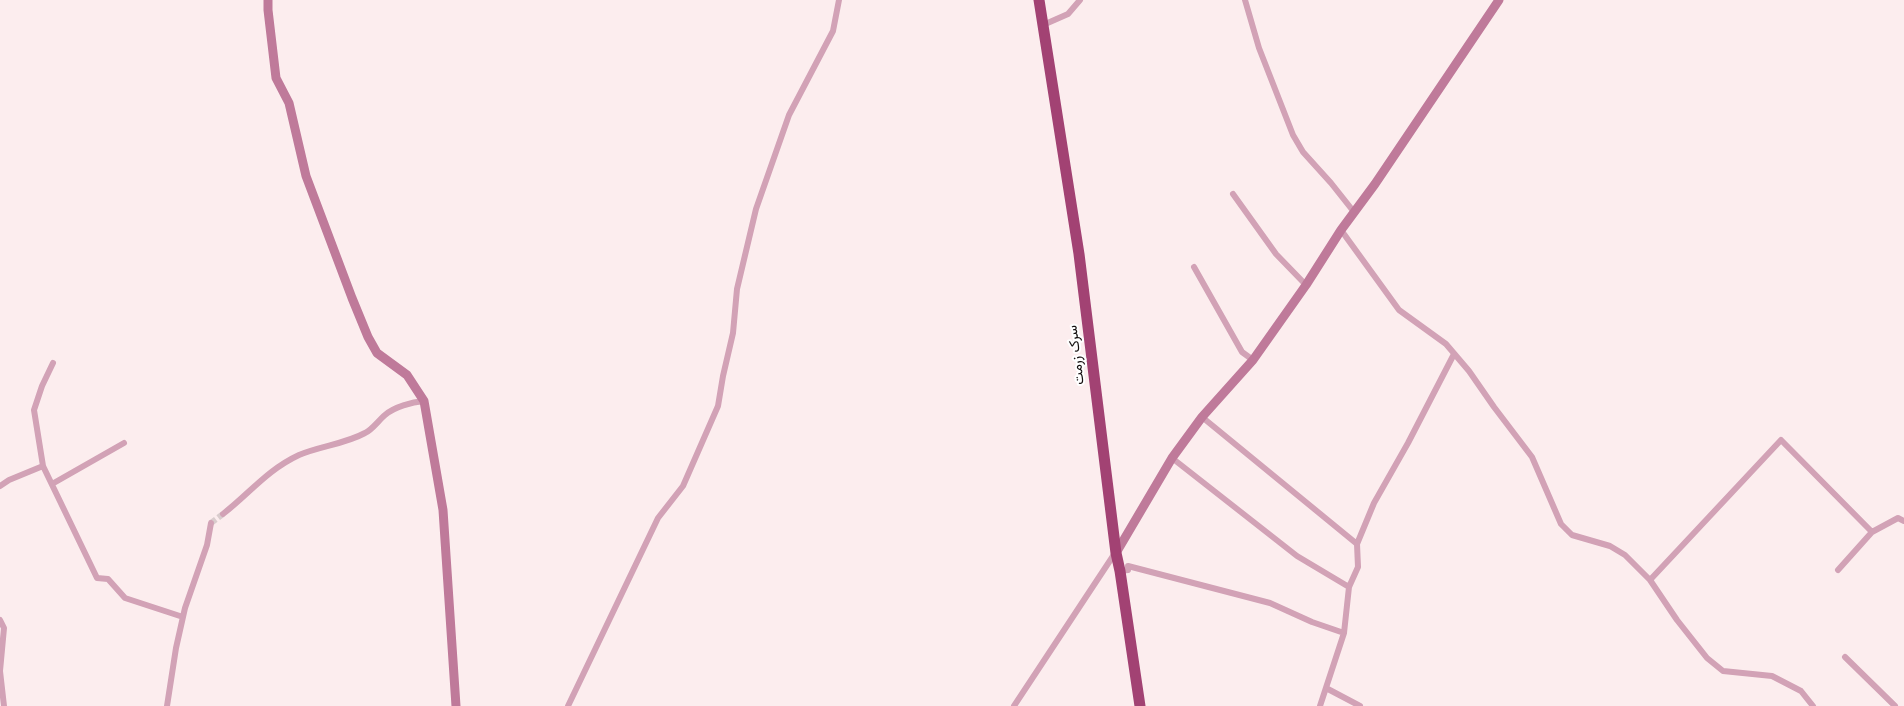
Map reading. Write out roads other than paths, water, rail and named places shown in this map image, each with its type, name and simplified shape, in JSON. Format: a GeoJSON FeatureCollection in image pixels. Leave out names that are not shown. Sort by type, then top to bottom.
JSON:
{"type":"FeatureCollection","features":[{"type":"Feature","properties":{"kind":"highway","name":"سرک زرمت"},"geometry":{"type":"LineString","coordinates":[[1040,0],[1079,254],[1116,553],[1140,706]]}},
{"type":"Feature","properties":{"kind":"street"},"geometry":{"type":"LineString","coordinates":[[268,0],[276,78],[289,103],[306,176],[352,298],[368,337],[377,353],[408,375],[424,401],[444,510],[456,706]]}},
{"type":"Feature","properties":{"kind":"street"},"geometry":{"type":"LineString","coordinates":[[568,706],[658,518],[683,486],[718,406],[733,333],[737,289],[756,208],[789,115],[833,31],[838,0]]}},
{"type":"Feature","properties":{"kind":"street"},"geometry":{"type":"LineString","coordinates":[[1043,25],[1068,14],[1080,0]]}},
{"type":"Feature","properties":{"kind":"street"},"geometry":{"type":"LineString","coordinates":[[1244,0],[1260,48],[1293,134],[1302,152],[1331,182],[1354,212]]}},
{"type":"Feature","properties":{"kind":"street"},"geometry":{"type":"LineString","coordinates":[[1014,706],[1116,553],[1172,458],[1202,417],[1253,360],[1306,285],[1340,230],[1380,176],[1499,0]]}},
{"type":"Feature","properties":{"kind":"street"},"geometry":{"type":"LineString","coordinates":[[1233,194],[1276,254],[1306,285]]}},
{"type":"Feature","properties":{"kind":"street"},"geometry":{"type":"LineString","coordinates":[[1340,230],[1399,310],[1446,344],[1469,371],[1532,457],[1561,524],[1572,535],[1610,546],[1625,555],[1650,580],[1707,658],[1723,671],[1772,676],[1801,691],[1813,706]]}},
{"type":"Feature","properties":{"kind":"street"},"geometry":{"type":"LineString","coordinates":[[1194,267],[1242,352],[1253,360]]}},
{"type":"Feature","properties":{"kind":"street"},"geometry":{"type":"LineString","coordinates":[[1320,706],[1344,633],[1349,586],[1358,567],[1357,544],[1374,504],[1454,354]]}},
{"type":"Feature","properties":{"kind":"street"},"geometry":{"type":"LineString","coordinates":[[53,363],[42,386],[34,410],[43,466],[98,578],[108,579],[125,598],[184,617]]}},
{"type":"Feature","properties":{"kind":"street"},"geometry":{"type":"LineString","coordinates":[[223,514],[260,480],[279,466],[300,455],[366,433],[387,413],[414,402],[424,401]]}},
{"type":"Feature","properties":{"kind":"street"},"geometry":{"type":"LineString","coordinates":[[1202,417],[1357,544]]}},
{"type":"Feature","properties":{"kind":"street"},"geometry":{"type":"LineString","coordinates":[[1650,580],[1781,440],[1872,532]]}},
{"type":"Feature","properties":{"kind":"street"},"geometry":{"type":"LineString","coordinates":[[52,484],[124,443]]}},
{"type":"Feature","properties":{"kind":"street"},"geometry":{"type":"LineString","coordinates":[[1172,458],[1297,556],[1349,586]]}},
{"type":"Feature","properties":{"kind":"street"},"geometry":{"type":"LineString","coordinates":[[0,486],[9,480],[43,466]]}},
{"type":"Feature","properties":{"kind":"street"},"geometry":{"type":"LineString","coordinates":[[1838,570],[1872,532],[1898,518],[1904,521]]}},
{"type":"Feature","properties":{"kind":"street"},"geometry":{"type":"LineString","coordinates":[[167,706],[184,617],[207,545],[211,523]]}},
{"type":"Feature","properties":{"kind":"street"},"geometry":{"type":"LineString","coordinates":[[1120,571],[1128,570],[1128,566],[1270,603],[1312,622],[1344,633]]}},
{"type":"Feature","properties":{"kind":"street"},"geometry":{"type":"LineString","coordinates":[[0,620],[4,628],[0,671],[4,706]]}},
{"type":"Feature","properties":{"kind":"street"},"geometry":{"type":"LineString","coordinates":[[1845,658],[1895,706]]}},
{"type":"Feature","properties":{"kind":"street"},"geometry":{"type":"LineString","coordinates":[[1326,688],[1360,706]]}},
{"type":"Feature","properties":{"kind":"tunnel"},"geometry":{"type":"LineString","coordinates":[[211,523],[223,514]]}}]}
